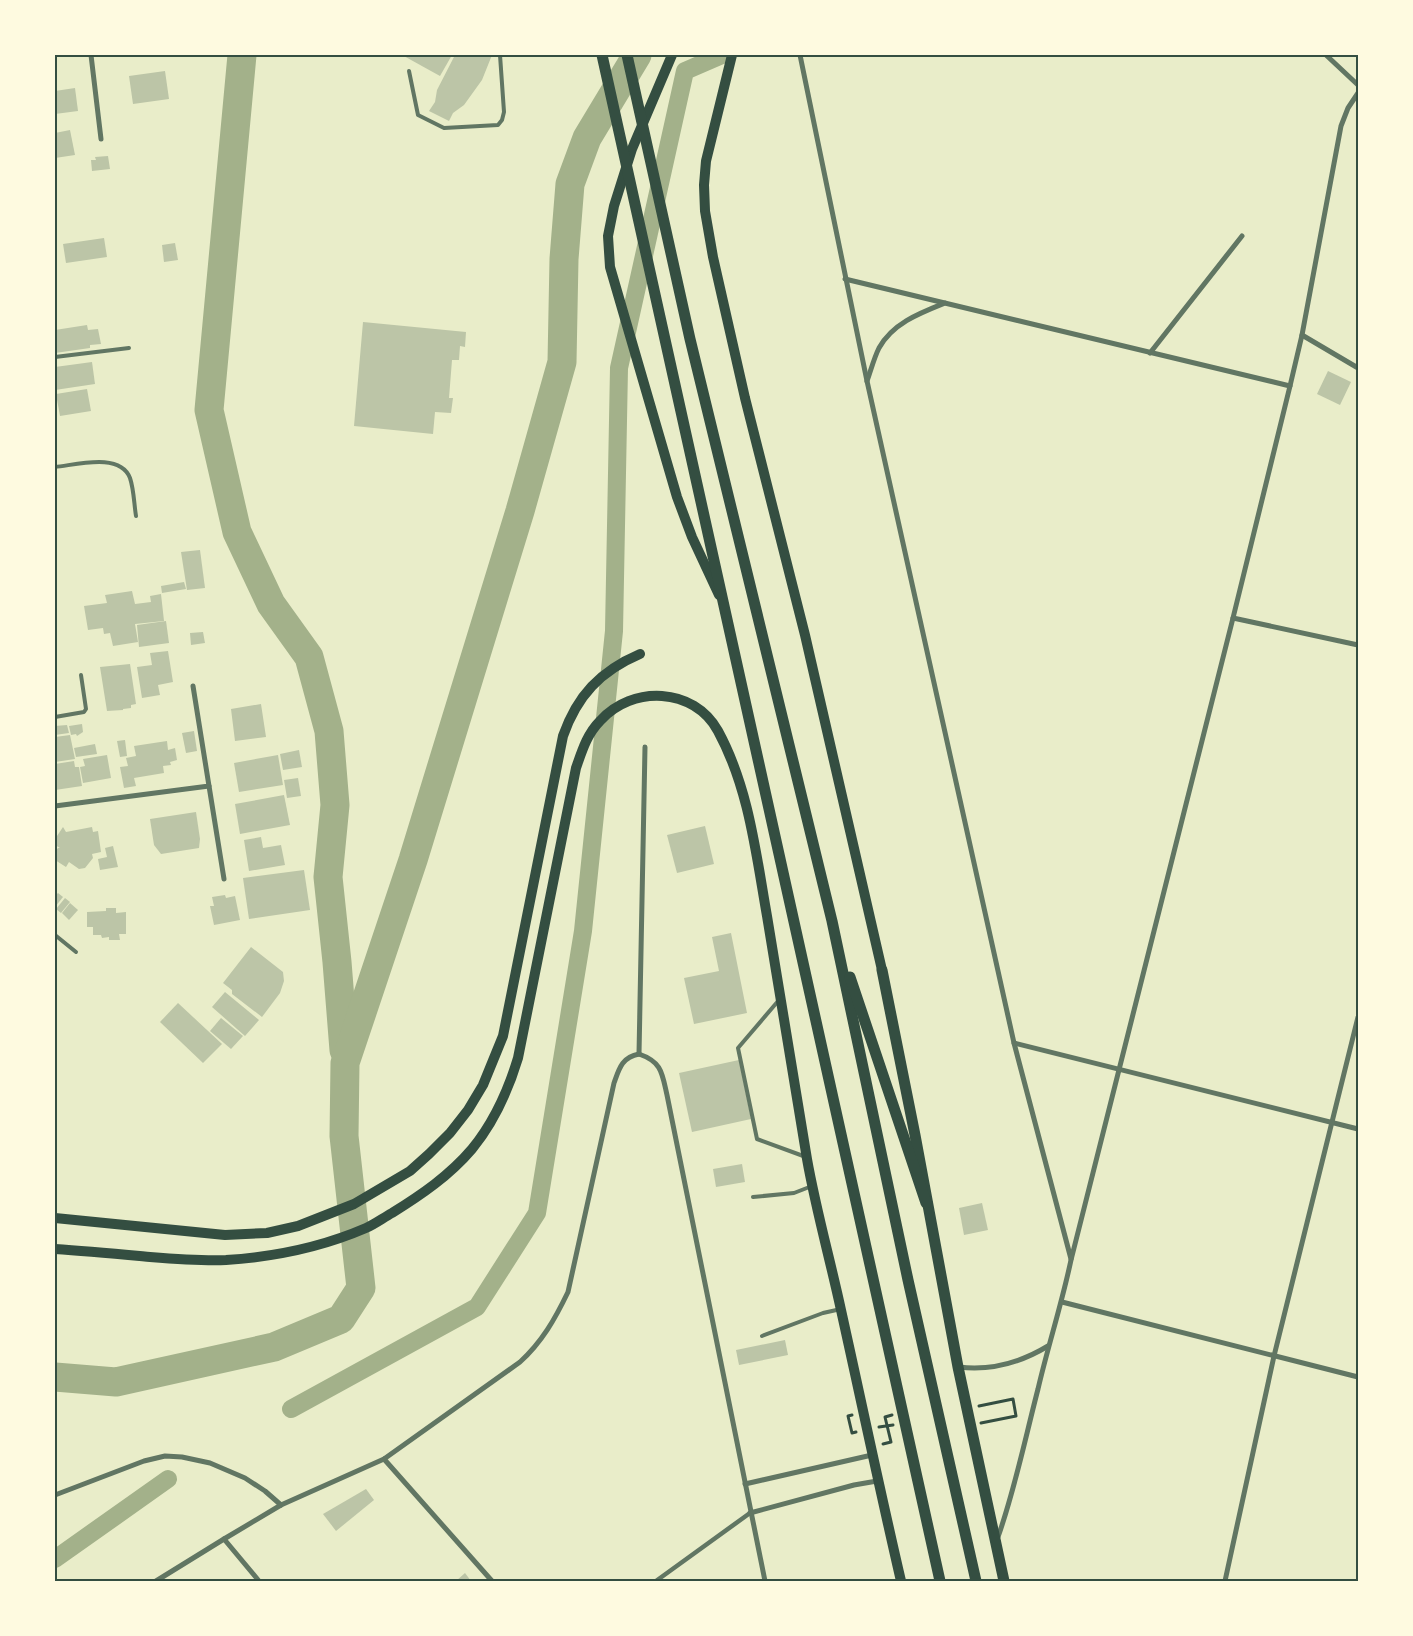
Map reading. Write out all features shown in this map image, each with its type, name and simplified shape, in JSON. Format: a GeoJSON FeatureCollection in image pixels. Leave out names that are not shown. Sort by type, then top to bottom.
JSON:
{"type":"FeatureCollection","features":[{"type":"Feature","properties":{"kind":"main road"},"geometry":{"type":"LineString","coordinates":[[602,55],[940,1581]]}},
{"type":"Feature","properties":{"kind":"main road"},"geometry":{"type":"LineString","coordinates":[[627,55],[690,339],[832,921],[908,1280],[976,1581]]}},
{"type":"Feature","properties":{"kind":"main road"},"geometry":{"type":"LineString","coordinates":[[672,55],[632,149],[614,206],[608,236],[610,268],[677,497],[692,538],[726,610]]}},
{"type":"Feature","properties":{"kind":"main road"},"geometry":{"type":"LineString","coordinates":[[732,55],[706,161],[704,185],[705,211],[745,398],[805,635],[882,970],[958,1367],[1004,1581]]}},
{"type":"Feature","properties":{"kind":"main road"},"geometry":{"type":"LineString","coordinates":[[55,1218],[225,1235],[267,1233],[298,1226],[354,1204],[410,1171],[450,1134],[468,1110],[483,1085],[499,1044],[562,736],[577,704],[599,678],[617,665],[640,654]]}},
{"type":"Feature","properties":{"kind":"main road"},"geometry":{"type":"LineString","coordinates":[[55,1249],[176,1259],[225,1260],[267,1256],[309,1247],[367,1228],[417,1197],[446,1176],[471,1150],[494,1115],[510,1084],[518,1058],[576,768],[587,738],[601,719],[624,704],[644,696],[663,695],[674,697],[695,706],[710,719],[716,728],[727,749],[749,815],[812,1186],[841,1310],[877,1482],[901,1581]]}},
{"type":"Feature","properties":{"kind":"main road"},"geometry":{"type":"LineString","coordinates":[[832,921],[926,1203]]}},
{"type":"Feature","properties":{"kind":"main road"},"geometry":{"type":"LineString","coordinates":[[876,950],[882,970]]}},
{"type":"Feature","properties":{"kind":"street"},"geometry":{"type":"LineString","coordinates":[[91,55],[101,139]]}},
{"type":"Feature","properties":{"kind":"street"},"geometry":{"type":"LineString","coordinates":[[800,55],[867,382],[1014,1043],[1071,1260]]}},
{"type":"Feature","properties":{"kind":"street"},"geometry":{"type":"LineString","coordinates":[[1326,55],[1358,85]]}},
{"type":"Feature","properties":{"kind":"street"},"geometry":{"type":"LineString","coordinates":[[996,1542],[1011,1496],[1048,1346],[1062,1302],[1290,386],[1302,335],[1341,126],[1348,108],[1358,93]]}},
{"type":"Feature","properties":{"kind":"street"},"geometry":{"type":"LineString","coordinates":[[1150,353],[1242,236]]}},
{"type":"Feature","properties":{"kind":"street"},"geometry":{"type":"LineString","coordinates":[[845,279],[1290,386]]}},
{"type":"Feature","properties":{"kind":"street"},"geometry":{"type":"LineString","coordinates":[[867,382],[880,348],[896,327],[916,315],[945,303]]}},
{"type":"Feature","properties":{"kind":"street"},"geometry":{"type":"LineString","coordinates":[[1302,335],[1358,368]]}},
{"type":"Feature","properties":{"kind":"street"},"geometry":{"type":"LineString","coordinates":[[1233,618],[1358,645]]}},
{"type":"Feature","properties":{"kind":"street"},"geometry":{"type":"LineString","coordinates":[[193,686],[224,879]]}},
{"type":"Feature","properties":{"kind":"street"},"geometry":{"type":"LineString","coordinates":[[639,1054],[645,746]]}},
{"type":"Feature","properties":{"kind":"street"},"geometry":{"type":"LineString","coordinates":[[55,806],[209,786]]}},
{"type":"Feature","properties":{"kind":"street"},"geometry":{"type":"LineString","coordinates":[[1225,1581],[1274,1356],[1358,1017]]}},
{"type":"Feature","properties":{"kind":"street"},"geometry":{"type":"LineString","coordinates":[[1014,1043],[1358,1129]]}},
{"type":"Feature","properties":{"kind":"street"},"geometry":{"type":"LineString","coordinates":[[156,1581],[281,1505],[384,1459],[520,1362],[540,1342],[555,1319],[568,1292],[614,1084],[622,1063],[633,1055],[639,1054],[651,1059],[657,1065],[664,1083],[765,1581]]}},
{"type":"Feature","properties":{"kind":"street"},"geometry":{"type":"LineString","coordinates":[[1062,1302],[1358,1377]]}},
{"type":"Feature","properties":{"kind":"street"},"geometry":{"type":"LineString","coordinates":[[958,1367],[974,1369],[1005,1365],[1035,1354],[1048,1346]]}},
{"type":"Feature","properties":{"kind":"street"},"geometry":{"type":"LineString","coordinates":[[745,1484],[872,1455]]}},
{"type":"Feature","properties":{"kind":"street"},"geometry":{"type":"LineString","coordinates":[[55,1495],[144,1461],[165,1456],[182,1457],[210,1463],[245,1478],[281,1505]]}},
{"type":"Feature","properties":{"kind":"street"},"geometry":{"type":"LineString","coordinates":[[384,1459],[492,1581]]}},
{"type":"Feature","properties":{"kind":"street"},"geometry":{"type":"LineString","coordinates":[[656,1581],[750,1513],[854,1485],[877,1482]]}},
{"type":"Feature","properties":{"kind":"street"},"geometry":{"type":"LineString","coordinates":[[224,1538],[259,1581]]}},
{"type":"Feature","properties":{"kind":"lane"},"geometry":{"type":"LineString","coordinates":[[409,71],[418,116],[444,128],[498,124],[502,120],[504,112],[500,55]]}},
{"type":"Feature","properties":{"kind":"lane"},"geometry":{"type":"LineString","coordinates":[[55,357],[129,348]]}},
{"type":"Feature","properties":{"kind":"lane"},"geometry":{"type":"LineString","coordinates":[[55,467],[108,461],[121,466],[129,477],[136,516]]}},
{"type":"Feature","properties":{"kind":"lane"},"geometry":{"type":"LineString","coordinates":[[55,717],[84,712],[86,708],[81,675]]}},
{"type":"Feature","properties":{"kind":"lane"},"geometry":{"type":"LineString","coordinates":[[55,935],[76,952]]}},
{"type":"Feature","properties":{"kind":"lane"},"geometry":{"type":"LineString","coordinates":[[781,998],[738,1048],[757,1139],[807,1157]]}},
{"type":"Feature","properties":{"kind":"lane"},"geometry":{"type":"LineString","coordinates":[[753,1197],[794,1193],[812,1186]]}},
{"type":"Feature","properties":{"kind":"lane"},"geometry":{"type":"LineString","coordinates":[[762,1336],[823,1313],[841,1310]]}},
{"type":"Feature","properties":{"kind":"path"},"geometry":{"type":"LineString","coordinates":[[970,1425],[1016,1416],[1012,1399],[986,1405]]}},
{"type":"Feature","properties":{"kind":"path"},"geometry":{"type":"LineString","coordinates":[[882,1444],[891,1442],[885,1417],[902,1413]]}},
{"type":"Feature","properties":{"kind":"path"},"geometry":{"type":"LineString","coordinates":[[848,1416],[852,1433]]}},
{"type":"Feature","properties":{"kind":"building"},"geometry":{"type":"Polygon","coordinates":[[[402,55],[452,55],[440,76],[402,55]]]}},
{"type":"Feature","properties":{"kind":"building"},"geometry":{"type":"Polygon","coordinates":[[[455,55],[492,55],[482,80],[464,105],[453,113],[449,121],[429,111],[435,102],[437,90],[455,55]]]}},
{"type":"Feature","properties":{"kind":"building"},"geometry":{"type":"Polygon","coordinates":[[[165,71],[169,99],[133,104],[129,76],[165,71]]]}},
{"type":"Feature","properties":{"kind":"building"},"geometry":{"type":"Polygon","coordinates":[[[75,88],[78,111],[55,114],[55,91],[75,88]]]}},
{"type":"Feature","properties":{"kind":"building"},"geometry":{"type":"Polygon","coordinates":[[[70,130],[75,155],[55,158],[55,133],[70,130]]]}},
{"type":"Feature","properties":{"kind":"building"},"geometry":{"type":"Polygon","coordinates":[[[108,156],[110,169],[92,171],[91,160],[96,160],[95,157],[108,156]]]}},
{"type":"Feature","properties":{"kind":"building"},"geometry":{"type":"Polygon","coordinates":[[[104,238],[107,257],[66,263],[63,244],[104,238]]]}},
{"type":"Feature","properties":{"kind":"building"},"geometry":{"type":"Polygon","coordinates":[[[175,243],[178,260],[164,262],[162,245],[175,243]]]}},
{"type":"Feature","properties":{"kind":"building"},"geometry":{"type":"Polygon","coordinates":[[[363,322],[466,332],[465,347],[460,346],[459,360],[452,360],[449,398],[453,398],[451,413],[435,412],[433,434],[354,426],[363,322]]]}},
{"type":"Feature","properties":{"kind":"building"},"geometry":{"type":"Polygon","coordinates":[[[87,325],[88,330],[98,329],[101,344],[90,345],[90,348],[55,353],[55,330],[87,325]]]}},
{"type":"Feature","properties":{"kind":"building"},"geometry":{"type":"Polygon","coordinates":[[[92,362],[95,384],[55,390],[55,367],[92,362]]]}},
{"type":"Feature","properties":{"kind":"building"},"geometry":{"type":"Polygon","coordinates":[[[1328,371],[1351,382],[1340,405],[1317,394],[1328,371]]]}},
{"type":"Feature","properties":{"kind":"building"},"geometry":{"type":"Polygon","coordinates":[[[87,389],[91,411],[60,416],[56,394],[87,389]]]}},
{"type":"Feature","properties":{"kind":"building"},"geometry":{"type":"Polygon","coordinates":[[[200,550],[205,588],[187,590],[181,552],[200,550]]]}},
{"type":"Feature","properties":{"kind":"building"},"geometry":{"type":"Polygon","coordinates":[[[184,582],[186,589],[162,593],[161,586],[184,582]]]}},
{"type":"Feature","properties":{"kind":"building"},"geometry":{"type":"Polygon","coordinates":[[[132,591],[135,604],[151,602],[150,596],[161,594],[164,621],[135,624],[138,642],[113,646],[110,633],[104,634],[103,628],[88,630],[84,606],[107,603],[105,595],[132,591]]]}},
{"type":"Feature","properties":{"kind":"building"},"geometry":{"type":"Polygon","coordinates":[[[166,621],[169,643],[139,647],[137,625],[166,621]]]}},
{"type":"Feature","properties":{"kind":"building"},"geometry":{"type":"Polygon","coordinates":[[[203,632],[205,643],[191,645],[190,633],[203,632]]]}},
{"type":"Feature","properties":{"kind":"building"},"geometry":{"type":"Polygon","coordinates":[[[168,651],[173,682],[158,685],[160,695],[142,698],[137,667],[152,665],[150,653],[168,651]]]}},
{"type":"Feature","properties":{"kind":"building"},"geometry":{"type":"Polygon","coordinates":[[[130,664],[136,704],[131,705],[131,708],[123,710],[107,711],[100,667],[130,664]]]}},
{"type":"Feature","properties":{"kind":"building"},"geometry":{"type":"Polygon","coordinates":[[[261,704],[266,737],[235,741],[231,709],[261,704]]]}},
{"type":"Feature","properties":{"kind":"building"},"geometry":{"type":"Polygon","coordinates":[[[82,724],[83,732],[77,736],[76,734],[71,735],[69,726],[82,724]]]}},
{"type":"Feature","properties":{"kind":"building"},"geometry":{"type":"Polygon","coordinates":[[[67,725],[69,733],[55,735],[55,726],[67,725]]]}},
{"type":"Feature","properties":{"kind":"building"},"geometry":{"type":"Polygon","coordinates":[[[194,731],[197,751],[186,753],[182,733],[194,731]]]}},
{"type":"Feature","properties":{"kind":"building"},"geometry":{"type":"Polygon","coordinates":[[[70,735],[75,759],[55,762],[55,737],[70,735]]]}},
{"type":"Feature","properties":{"kind":"building"},"geometry":{"type":"Polygon","coordinates":[[[125,740],[127,756],[120,757],[117,741],[125,740]]]}},
{"type":"Feature","properties":{"kind":"building"},"geometry":{"type":"Polygon","coordinates":[[[167,741],[168,750],[175,748],[177,760],[170,762],[171,765],[163,766],[164,773],[134,778],[136,786],[124,788],[120,767],[128,766],[126,758],[136,756],[134,746],[167,741]]]}},
{"type":"Feature","properties":{"kind":"building"},"geometry":{"type":"Polygon","coordinates":[[[95,744],[97,754],[76,757],[74,748],[95,744]]]}},
{"type":"Feature","properties":{"kind":"building"},"geometry":{"type":"Polygon","coordinates":[[[299,750],[302,767],[283,770],[280,754],[299,750]]]}},
{"type":"Feature","properties":{"kind":"building"},"geometry":{"type":"Polygon","coordinates":[[[107,755],[111,778],[83,783],[80,767],[85,766],[83,759],[107,755]]]}},
{"type":"Feature","properties":{"kind":"building"},"geometry":{"type":"Polygon","coordinates":[[[278,755],[283,785],[239,792],[234,763],[278,755]]]}},
{"type":"Feature","properties":{"kind":"building"},"geometry":{"type":"Polygon","coordinates":[[[74,761],[75,767],[79,767],[82,786],[55,790],[55,764],[74,761]]]}},
{"type":"Feature","properties":{"kind":"building"},"geometry":{"type":"Polygon","coordinates":[[[298,778],[301,796],[287,798],[284,780],[298,778]]]}},
{"type":"Feature","properties":{"kind":"building"},"geometry":{"type":"Polygon","coordinates":[[[284,795],[290,825],[240,834],[235,804],[284,795]]]}},
{"type":"Feature","properties":{"kind":"building"},"geometry":{"type":"Polygon","coordinates":[[[196,812],[200,839],[199,848],[161,854],[154,845],[150,819],[196,812]]]}},
{"type":"Feature","properties":{"kind":"building"},"geometry":{"type":"Polygon","coordinates":[[[705,826],[714,864],[677,873],[667,835],[705,826]]]}},
{"type":"Feature","properties":{"kind":"building"},"geometry":{"type":"Polygon","coordinates":[[[63,827],[66,832],[92,827],[93,832],[98,831],[101,852],[92,854],[93,858],[85,868],[79,869],[69,862],[66,867],[55,860],[55,852],[60,848],[55,845],[55,839],[63,827]]]}},
{"type":"Feature","properties":{"kind":"building"},"geometry":{"type":"Polygon","coordinates":[[[261,837],[263,848],[281,845],[285,865],[249,871],[244,840],[261,837]]]}},
{"type":"Feature","properties":{"kind":"building"},"geometry":{"type":"Polygon","coordinates":[[[113,846],[118,867],[100,870],[98,859],[107,857],[105,848],[113,846]]]}},
{"type":"Feature","properties":{"kind":"building"},"geometry":{"type":"Polygon","coordinates":[[[304,870],[310,910],[249,919],[243,878],[304,870]]]}},
{"type":"Feature","properties":{"kind":"building"},"geometry":{"type":"Polygon","coordinates":[[[58,893],[63,897],[55,907],[55,896],[58,893]]]}},
{"type":"Feature","properties":{"kind":"building"},"geometry":{"type":"Polygon","coordinates":[[[225,895],[226,898],[235,896],[240,920],[214,925],[210,906],[214,906],[212,897],[225,895]]]}},
{"type":"Feature","properties":{"kind":"building"},"geometry":{"type":"Polygon","coordinates":[[[65,898],[70,902],[61,913],[56,909],[65,898]]]}},
{"type":"Feature","properties":{"kind":"building"},"geometry":{"type":"Polygon","coordinates":[[[70,903],[78,910],[69,920],[62,913],[70,903]]]}},
{"type":"Feature","properties":{"kind":"building"},"geometry":{"type":"Polygon","coordinates":[[[106,908],[116,908],[116,913],[126,912],[126,934],[119,934],[120,940],[109,940],[109,937],[102,938],[101,935],[93,935],[93,927],[87,927],[87,912],[106,911],[106,908]]]}},
{"type":"Feature","properties":{"kind":"building"},"geometry":{"type":"Polygon","coordinates":[[[731,933],[747,1013],[694,1024],[684,978],[719,971],[712,937],[731,933]]]}},
{"type":"Feature","properties":{"kind":"building"},"geometry":{"type":"Polygon","coordinates":[[[251,947],[283,972],[284,981],[280,993],[262,1017],[232,994],[232,990],[223,983],[251,947]]]}},
{"type":"Feature","properties":{"kind":"building"},"geometry":{"type":"Polygon","coordinates":[[[225,992],[259,1020],[245,1036],[212,1007],[225,992]]]}},
{"type":"Feature","properties":{"kind":"building"},"geometry":{"type":"Polygon","coordinates":[[[178,1003],[222,1044],[203,1063],[160,1022],[178,1003]]]}},
{"type":"Feature","properties":{"kind":"building"},"geometry":{"type":"Polygon","coordinates":[[[221,1018],[243,1036],[231,1049],[210,1031],[221,1018]]]}},
{"type":"Feature","properties":{"kind":"building"},"geometry":{"type":"Polygon","coordinates":[[[739,1060],[751,1119],[692,1132],[679,1073],[739,1060]]]}},
{"type":"Feature","properties":{"kind":"building"},"geometry":{"type":"Polygon","coordinates":[[[742,1164],[745,1182],[716,1187],[713,1169],[742,1164]]]}},
{"type":"Feature","properties":{"kind":"building"},"geometry":{"type":"Polygon","coordinates":[[[982,1203],[988,1230],[964,1235],[959,1208],[982,1203]]]}},
{"type":"Feature","properties":{"kind":"building"},"geometry":{"type":"Polygon","coordinates":[[[785,1340],[788,1355],[739,1365],[736,1350],[785,1340]]]}},
{"type":"Feature","properties":{"kind":"building"},"geometry":{"type":"Polygon","coordinates":[[[366,1489],[374,1500],[336,1531],[323,1514],[366,1489]]]}},
{"type":"Feature","properties":{"kind":"building"},"geometry":{"type":"Polygon","coordinates":[[[465,1573],[471,1581],[456,1581],[465,1573]]]}},
{"type":"Feature","properties":{"kind":"waterway"},"geometry":{"type":"LineString","coordinates":[[242,55],[209,410],[237,532],[271,604],[309,657],[329,731],[335,805],[328,877],[344,1050]]}},
{"type":"Feature","properties":{"kind":"waterway"},"geometry":{"type":"LineString","coordinates":[[55,1377],[116,1382],[274,1347],[341,1319],[361,1288],[344,1136],[345,1063],[413,860],[520,511],[562,362],[564,259],[570,184],[587,138],[637,55]]}},
{"type":"Feature","properties":{"kind":"waterway"},"geometry":{"type":"LineString","coordinates":[[291,1409],[477,1307],[537,1213],[583,931],[614,631],[619,368],[685,71],[722,55]]}},
{"type":"Feature","properties":{"kind":"waterway"},"geometry":{"type":"LineString","coordinates":[[55,1559],[168,1479]]}}]}
